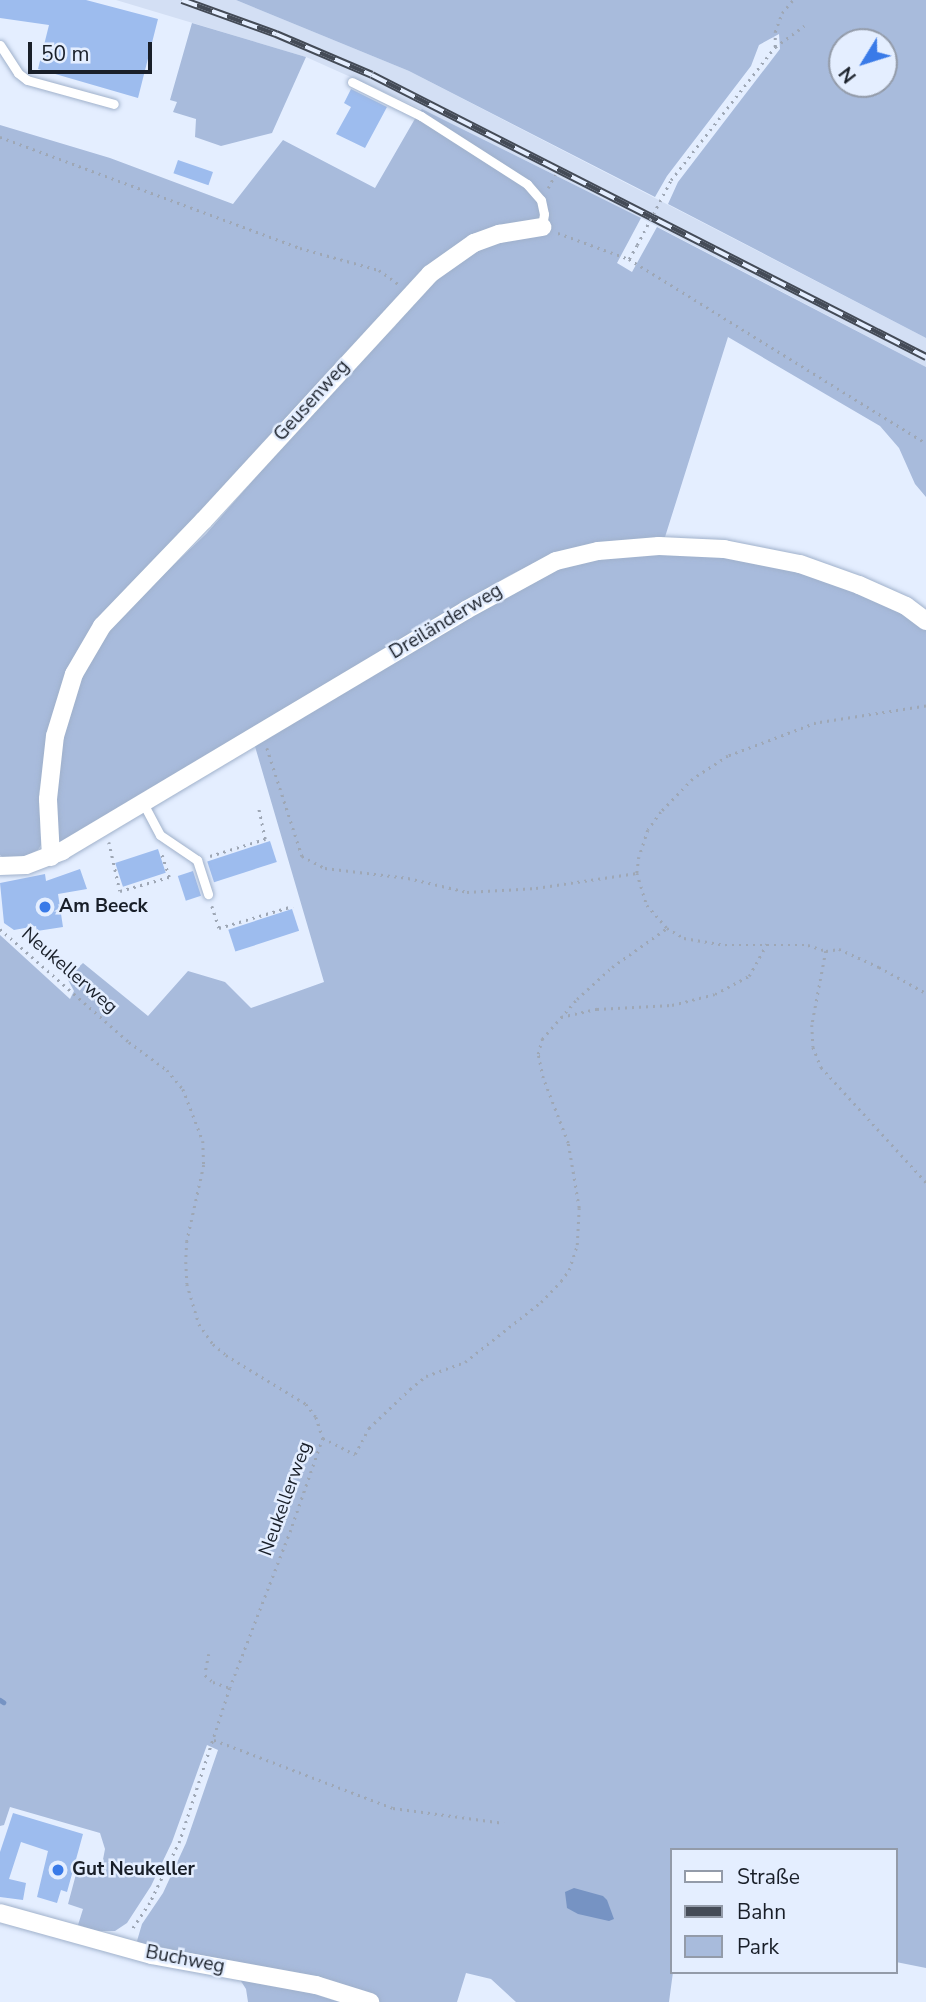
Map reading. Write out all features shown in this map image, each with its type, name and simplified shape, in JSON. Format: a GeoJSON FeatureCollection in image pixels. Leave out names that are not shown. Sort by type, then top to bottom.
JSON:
{"type":"FeatureCollection","features":[{"type":"Feature","properties":{"kind":"street","name":"Geusenweg"},"geometry":{"type":"LineString","coordinates":[[51,857],[47,834],[48,788],[55,736],[74,674],[102,626],[204,520],[429,274],[474,243],[499,234],[542,228]]}},
{"type":"Feature","properties":{"kind":"street","name":"Dreiländerweg"},"geometry":{"type":"LineString","coordinates":[[0,866],[26,865],[51,857],[513,582],[556,561],[598,551],[659,546],[724,549],[800,564],[883,596],[926,621]]}},
{"type":"Feature","properties":{"kind":"street","name":"Buchweg"},"geometry":{"type":"LineString","coordinates":[[0,1913],[151,1955],[316,1985],[370,2002]]}},
{"type":"Feature","properties":{"kind":"lane"},"geometry":{"type":"LineString","coordinates":[[0,45],[18,73],[27,79],[114,104]]}},
{"type":"Feature","properties":{"kind":"lane"},"geometry":{"type":"LineString","coordinates":[[352,82],[421,116],[527,184],[541,200],[544,214],[542,228]]}},
{"type":"Feature","properties":{"kind":"lane"},"geometry":{"type":"LineString","coordinates":[[143,803],[160,835],[197,860],[208,894]]}},
{"type":"Feature","properties":{"kind":"path"},"geometry":{"type":"LineString","coordinates":[[775,47],[775,32],[782,13],[793,0]]}},
{"type":"Feature","properties":{"kind":"path"},"geometry":{"type":"LineString","coordinates":[[629,259],[671,180],[775,47],[804,26]]}},
{"type":"Feature","properties":{"kind":"path"},"geometry":{"type":"LineString","coordinates":[[0,137],[123,185],[389,276]]}},
{"type":"Feature","properties":{"kind":"path"},"geometry":{"type":"LineString","coordinates":[[542,228],[629,259],[926,443]]}},
{"type":"Feature","properties":{"kind":"path"},"geometry":{"type":"LineString","coordinates":[[926,705],[816,723],[728,755],[693,779],[661,812],[648,830],[637,873],[647,905],[667,928],[684,937],[709,943],[808,945],[826,951],[838,949],[855,955],[926,993]]}},
{"type":"Feature","properties":{"kind":"path"},"geometry":{"type":"LineString","coordinates":[[261,731],[281,782],[302,856],[325,868],[408,878],[467,892],[536,888],[637,873]]}},
{"type":"Feature","properties":{"kind":"path"},"geometry":{"type":"LineString","coordinates":[[197,860],[265,839],[258,806]]}},
{"type":"Feature","properties":{"kind":"path"},"geometry":{"type":"LineString","coordinates":[[102,827],[120,891],[169,877],[159,843],[160,835]]}},
{"type":"Feature","properties":{"kind":"path"},"geometry":{"type":"LineString","coordinates":[[208,894],[219,929],[293,905]]}},
{"type":"Feature","properties":{"kind":"path"},"geometry":{"type":"LineString","coordinates":[[323,1438],[355,1454],[369,1428],[410,1389],[426,1376],[465,1362],[482,1350],[541,1302],[569,1269],[576,1245],[579,1208],[568,1143],[542,1078],[538,1054],[542,1039],[560,1017],[612,967],[667,928]]}},
{"type":"Feature","properties":{"kind":"path","name":"Neukellerweg"},"geometry":{"type":"LineString","coordinates":[[0,929],[129,1042],[167,1070],[183,1089],[203,1141],[204,1165],[187,1241],[186,1262],[187,1284],[199,1324],[213,1344],[226,1355],[306,1404],[316,1417],[323,1438],[292,1530],[230,1688],[167,1871],[150,1903],[121,1945]]}},
{"type":"Feature","properties":{"kind":"path"},"geometry":{"type":"LineString","coordinates":[[560,1017],[597,1009],[681,1004],[715,994],[749,976],[767,944]]}},
{"type":"Feature","properties":{"kind":"path"},"geometry":{"type":"LineString","coordinates":[[826,951],[812,1024],[813,1047],[821,1067],[926,1182]]}},
{"type":"Feature","properties":{"kind":"path"},"geometry":{"type":"LineString","coordinates":[[209,1654],[205,1675],[213,1682],[230,1688]]}},
{"type":"Feature","properties":{"kind":"path"},"geometry":{"type":"LineString","coordinates":[[214,1740],[393,1808],[504,1823]]}},
{"type":"Feature","properties":{"kind":"shaded area"},"geometry":{"type":"Polygon","coordinates":[[[116,0],[236,0],[409,71],[926,338],[926,367],[641,218],[422,109],[306,57],[116,0]]]}},
{"type":"Feature","properties":{"kind":"shaded area"},"geometry":{"type":"Polygon","coordinates":[[[574,1888],[603,1896],[614,1919],[609,1921],[578,1914],[567,1908],[565,1892],[574,1888]]]}},
{"type":"Feature","properties":{"kind":"green space"},"geometry":{"type":"Polygon","coordinates":[[[236,0],[926,0],[926,338],[668,204],[678,182],[780,49],[779,34],[759,45],[751,66],[667,176],[655,197],[409,71],[236,0]]]}},
{"type":"Feature","properties":{"kind":"green space"},"geometry":{"type":"Polygon","coordinates":[[[192,23],[306,57],[272,133],[221,146],[195,137],[196,119],[173,112],[177,102],[170,100],[192,23]]]}},
{"type":"Feature","properties":{"kind":"green space"},"geometry":{"type":"Polygon","coordinates":[[[422,109],[641,218],[617,263],[632,272],[657,227],[926,367],[926,497],[915,484],[899,448],[880,426],[728,337],[665,537],[594,544],[554,554],[510,575],[246,731],[60,846],[54,839],[52,794],[61,730],[79,675],[98,637],[206,534],[335,387],[396,325],[385,312],[196,525],[124,591],[90,634],[70,673],[52,728],[39,793],[41,845],[38,850],[20,859],[5,859],[0,855],[0,125],[110,158],[233,204],[283,140],[375,188],[416,117],[507,173],[534,196],[537,189],[509,168],[419,112],[422,109]]]}},
{"type":"Feature","properties":{"kind":"green space"},"geometry":{"type":"Polygon","coordinates":[[[659,551],[724,555],[798,570],[903,610],[926,627],[926,1968],[898,1962],[898,1848],[670,1848],[670,1974],[673,1974],[669,2002],[516,2002],[491,1979],[466,1973],[457,2002],[380,2002],[338,1986],[145,1947],[137,1941],[142,1924],[163,1893],[186,1843],[218,1750],[207,1745],[172,1842],[151,1886],[127,1923],[115,1931],[97,1931],[78,1925],[83,1909],[68,1904],[79,1863],[101,1870],[105,1849],[100,1833],[10,1807],[4,1825],[0,1826],[0,935],[70,999],[74,991],[67,978],[83,963],[148,1016],[188,971],[225,982],[251,1008],[324,982],[254,743],[400,656],[561,568],[599,556],[659,551]]]}},
{"type":"Feature","properties":{"kind":"green space"},"geometry":{"type":"Polygon","coordinates":[[[239,1978],[339,2002],[248,2002],[246,1989],[239,1978]]]}},
{"type":"Feature","properties":{"kind":"building"},"geometry":{"type":"Polygon","coordinates":[[[0,0],[86,0],[158,19],[138,98],[38,69],[49,25],[0,18],[0,0]]]}},
{"type":"Feature","properties":{"kind":"building"},"geometry":{"type":"Polygon","coordinates":[[[351,89],[387,107],[365,148],[336,134],[351,107],[344,103],[351,89]]]}},
{"type":"Feature","properties":{"kind":"building"},"geometry":{"type":"Polygon","coordinates":[[[178,160],[213,172],[208,185],[173,173],[178,160]]]}},
{"type":"Feature","properties":{"kind":"building"},"geometry":{"type":"Polygon","coordinates":[[[270,841],[277,862],[214,882],[207,861],[270,841]]]}},
{"type":"Feature","properties":{"kind":"building"},"geometry":{"type":"Polygon","coordinates":[[[158,849],[166,873],[123,887],[115,863],[158,849]]]}},
{"type":"Feature","properties":{"kind":"building"},"geometry":{"type":"Polygon","coordinates":[[[80,869],[87,889],[58,894],[63,927],[37,931],[36,926],[14,930],[4,923],[0,883],[45,874],[46,881],[80,869]]]}},
{"type":"Feature","properties":{"kind":"building"},"geometry":{"type":"Polygon","coordinates":[[[193,871],[201,896],[186,901],[178,876],[193,871]]]}},
{"type":"Feature","properties":{"kind":"building"},"geometry":{"type":"Polygon","coordinates":[[[292,909],[299,931],[235,952],[228,930],[292,909]]]}},
{"type":"Feature","properties":{"kind":"building","name":"Gut Neukeller"},"geometry":{"type":"Polygon","coordinates":[[[13,1813],[83,1834],[67,1892],[61,1890],[57,1903],[37,1897],[48,1851],[21,1842],[9,1879],[26,1883],[23,1900],[0,1897],[0,1852],[13,1813]]]}},
{"type":"Feature","properties":{"kind":"railway"},"geometry":{"type":"LineString","coordinates":[[182,0],[276,34],[372,75],[926,357]]}},
{"type":"Feature","properties":{"kind":"place","name":"Am Beeck"},"geometry":{"type":"Point","coordinates":[45,907]}},
{"type":"Feature","properties":{"kind":"place","name":"Gut Neukeller"},"geometry":{"type":"Point","coordinates":[58,1870]}}]}
